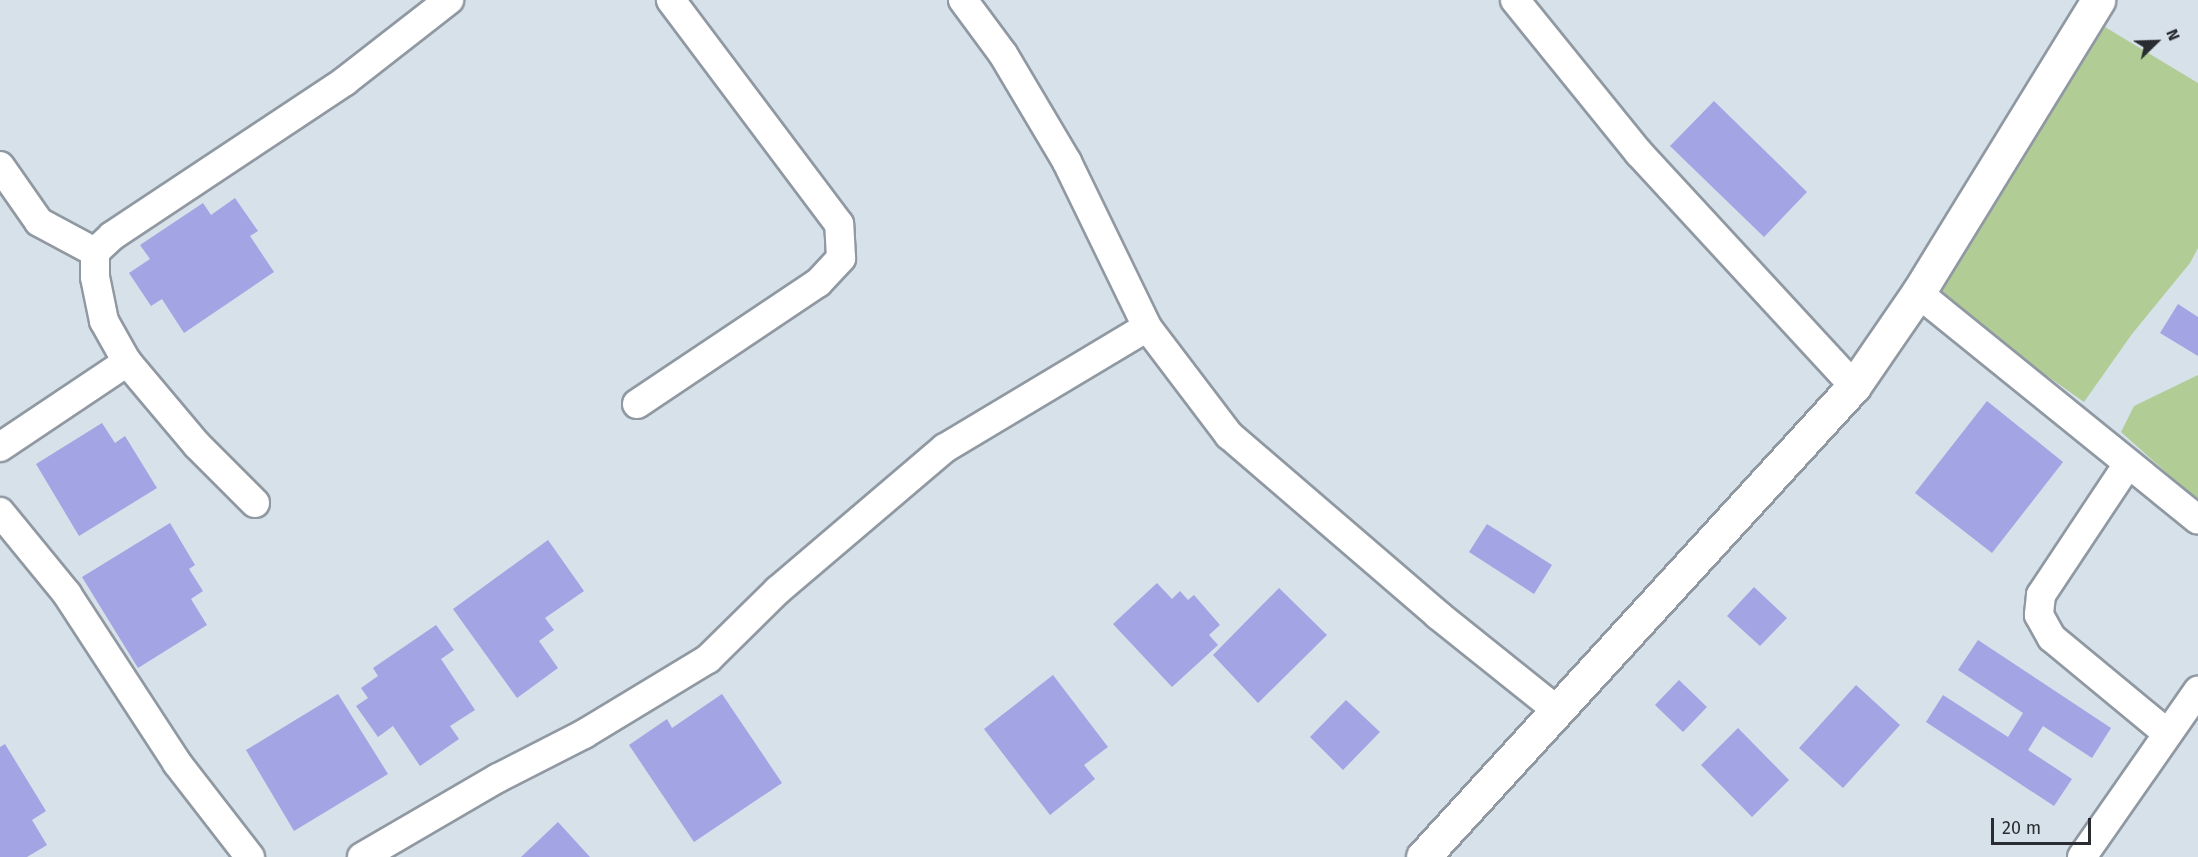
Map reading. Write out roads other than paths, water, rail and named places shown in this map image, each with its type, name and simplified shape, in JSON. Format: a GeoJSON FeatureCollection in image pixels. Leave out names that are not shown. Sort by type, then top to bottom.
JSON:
{"type":"FeatureCollection","features":[{"type":"Feature","properties":{"kind":"street"},"geometry":{"type":"LineString","coordinates":[[255,503],[197,445],[127,362],[104,321],[95,276],[95,252],[112,236],[345,81],[449,0]]}},
{"type":"Feature","properties":{"kind":"street"},"geometry":{"type":"LineString","coordinates":[[637,404],[818,283],[841,258],[839,224],[671,0]]}},
{"type":"Feature","properties":{"kind":"street"},"geometry":{"type":"LineString","coordinates":[[963,0],[1003,54],[1067,162],[1147,327],[1229,435],[1438,615],[1559,712]]}},
{"type":"Feature","properties":{"kind":"street"},"geometry":{"type":"LineString","coordinates":[[1515,0],[1639,153],[1854,386]]}},
{"type":"Feature","properties":{"kind":"street"},"geometry":{"type":"LineString","coordinates":[[1423,857],[1559,712],[1854,386],[1918,293],[2098,0]]}},
{"type":"Feature","properties":{"kind":"street"},"geometry":{"type":"LineString","coordinates":[[0,166],[39,222],[95,252]]}},
{"type":"Feature","properties":{"kind":"street"},"geometry":{"type":"LineString","coordinates":[[1918,293],[2198,520]]}},
{"type":"Feature","properties":{"kind":"street"},"geometry":{"type":"LineString","coordinates":[[362,857],[498,778],[584,734],[708,659],[778,590],[945,448],[1147,327]]}},
{"type":"Feature","properties":{"kind":"street"},"geometry":{"type":"LineString","coordinates":[[0,447],[127,362]]}},
{"type":"Feature","properties":{"kind":"street"},"geometry":{"type":"LineString","coordinates":[[2128,464],[2041,595],[2039,615],[2052,638],[2167,733]]}},
{"type":"Feature","properties":{"kind":"street"},"geometry":{"type":"LineString","coordinates":[[0,513],[67,594],[177,763],[250,857]]}},
{"type":"Feature","properties":{"kind":"street"},"geometry":{"type":"LineString","coordinates":[[2082,857],[2198,691]]}}]}
